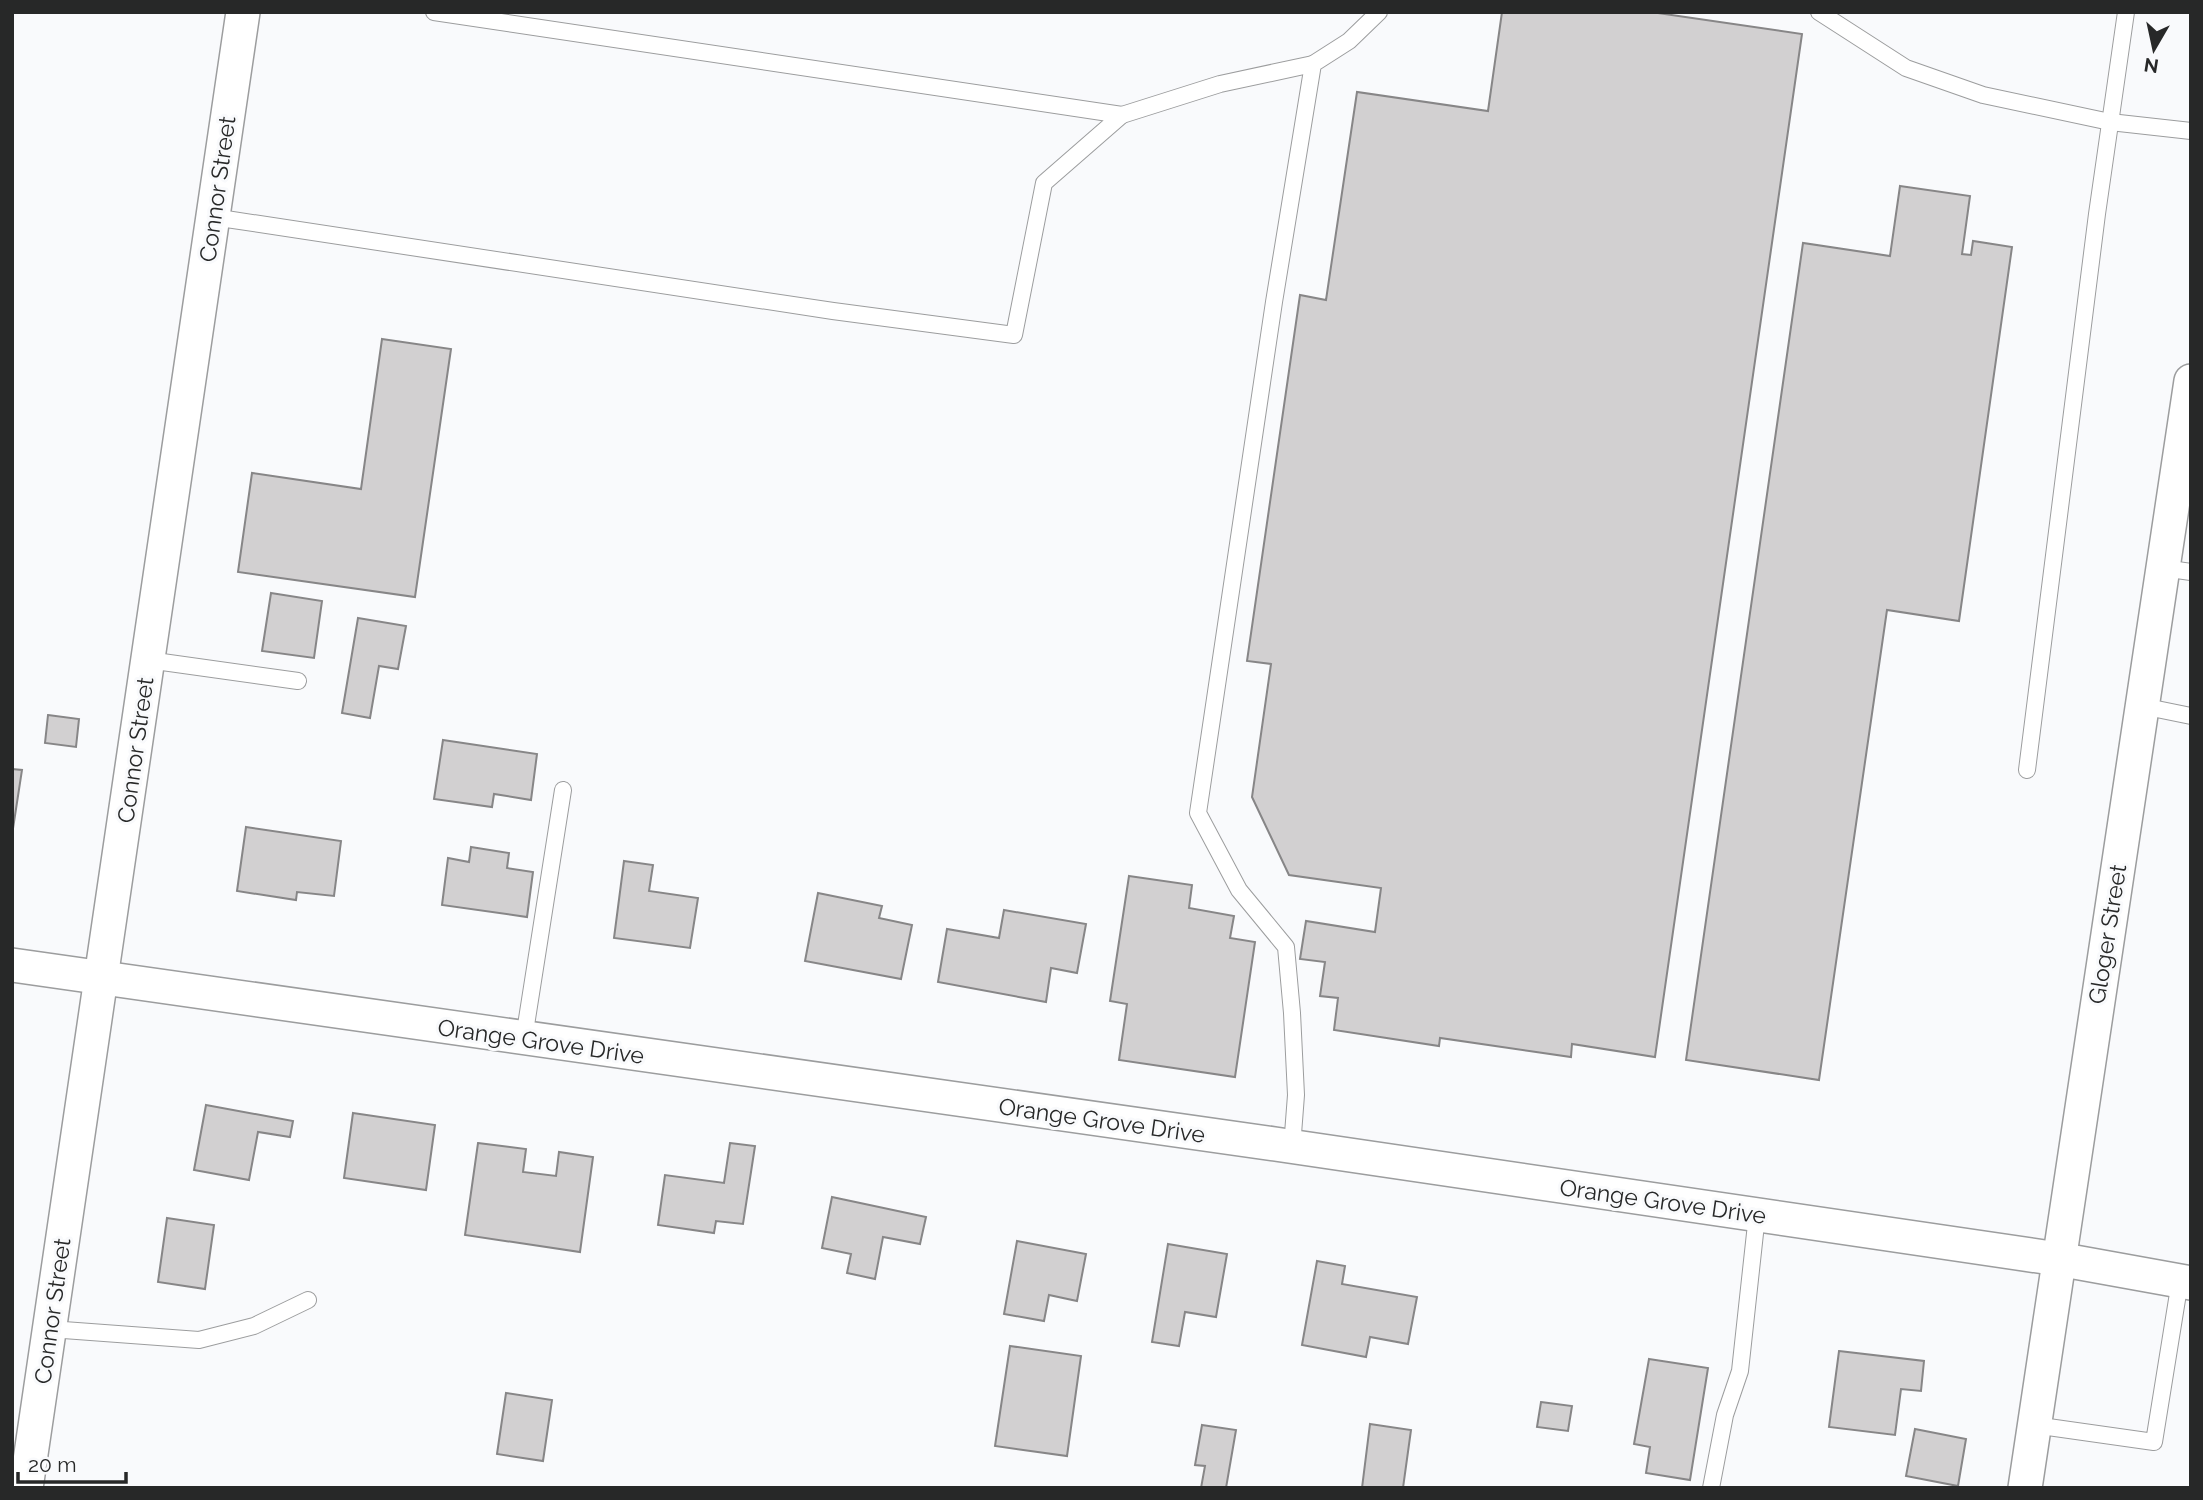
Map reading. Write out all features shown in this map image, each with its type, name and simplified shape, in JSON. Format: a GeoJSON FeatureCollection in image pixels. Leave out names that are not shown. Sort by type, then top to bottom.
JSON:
{"type":"FeatureCollection","features":[{"type":"Feature","properties":{"kind":"street","name":"Connor Street"},"geometry":{"type":"LineString","coordinates":[[26,1488],[243,12]]}},
{"type":"Feature","properties":{"kind":"street","name":"Gloger Street"},"geometry":{"type":"LineString","coordinates":[[2025,1488],[2142,706],[2177,570],[2191,381]]}},
{"type":"Feature","properties":{"kind":"street","name":"Orange Grove Drive"},"geometry":{"type":"LineString","coordinates":[[12,965],[1292,1147],[2059,1259],[2185,1282]]}},
{"type":"Feature","properties":{"kind":"lane"},"geometry":{"type":"LineString","coordinates":[[434,12],[1122,115]]}},
{"type":"Feature","properties":{"kind":"lane"},"geometry":{"type":"LineString","coordinates":[[213,217],[833,311],[1014,335],[1044,183],[1122,115],[1220,84],[1313,64],[1349,41],[1379,12]]}},
{"type":"Feature","properties":{"kind":"lane"},"geometry":{"type":"LineString","coordinates":[[1819,12],[1906,68],[1983,95],[2110,122],[2191,131]]}},
{"type":"Feature","properties":{"kind":"lane"},"geometry":{"type":"LineString","coordinates":[[2027,770],[2126,12]]}},
{"type":"Feature","properties":{"kind":"lane"},"geometry":{"type":"LineString","coordinates":[[1292,1147],[1296,1095],[1286,947],[1239,890],[1198,813],[1274,302],[1313,64]]}},
{"type":"Feature","properties":{"kind":"lane"},"geometry":{"type":"LineString","coordinates":[[148,660],[299,681]]}},
{"type":"Feature","properties":{"kind":"lane"},"geometry":{"type":"LineString","coordinates":[[2142,706],[2191,716]]}},
{"type":"Feature","properties":{"kind":"lane"},"geometry":{"type":"LineString","coordinates":[[524,1038],[563,790]]}},
{"type":"Feature","properties":{"kind":"lane"},"geometry":{"type":"LineString","coordinates":[[1711,1488],[1725,1415],[1740,1371],[1758,1215]]}},
{"type":"Feature","properties":{"kind":"lane"},"geometry":{"type":"LineString","coordinates":[[2034,1425],[2154,1441],[2185,1282]]}},
{"type":"Feature","properties":{"kind":"lane"},"geometry":{"type":"LineString","coordinates":[[50,1329],[199,1339],[254,1326],[308,1300]]}},
{"type":"Feature","properties":{"kind":"building"},"geometry":{"type":"Polygon","coordinates":[[[1502,12],[1651,12],[1802,34],[1655,1057],[1572,1044],[1571,1057],[1440,1038],[1439,1046],[1334,1030],[1338,998],[1320,996],[1325,962],[1300,959],[1306,921],[1375,932],[1381,888],[1289,875],[1252,797],[1271,664],[1247,661],[1300,295],[1326,300],[1357,92],[1488,111],[1502,12]]]}},
{"type":"Feature","properties":{"kind":"building"},"geometry":{"type":"Polygon","coordinates":[[[1900,186],[1970,196],[1962,254],[1971,255],[1973,241],[2012,247],[1959,621],[1887,610],[1819,1080],[1686,1060],[1803,243],[1890,256],[1900,186]]]}},
{"type":"Feature","properties":{"kind":"building"},"geometry":{"type":"Polygon","coordinates":[[[382,339],[451,349],[415,597],[238,572],[252,473],[361,489],[382,339]]]}},
{"type":"Feature","properties":{"kind":"building"},"geometry":{"type":"Polygon","coordinates":[[[271,593],[322,601],[314,658],[262,651],[271,593]]]}},
{"type":"Feature","properties":{"kind":"building"},"geometry":{"type":"Polygon","coordinates":[[[358,618],[406,626],[398,669],[379,666],[370,718],[342,713],[358,618]]]}},
{"type":"Feature","properties":{"kind":"building"},"geometry":{"type":"Polygon","coordinates":[[[48,715],[79,719],[76,747],[45,743],[48,715]]]}},
{"type":"Feature","properties":{"kind":"building"},"geometry":{"type":"Polygon","coordinates":[[[443,740],[537,754],[531,800],[494,794],[492,807],[434,799],[443,740]]]}},
{"type":"Feature","properties":{"kind":"building"},"geometry":{"type":"Polygon","coordinates":[[[12,769],[22,770],[12,835],[12,769]]]}},
{"type":"Feature","properties":{"kind":"building"},"geometry":{"type":"Polygon","coordinates":[[[246,827],[341,841],[334,896],[297,892],[296,900],[237,891],[246,827]]]}},
{"type":"Feature","properties":{"kind":"building"},"geometry":{"type":"Polygon","coordinates":[[[471,847],[509,853],[507,868],[533,872],[527,917],[442,905],[448,858],[469,862],[471,847]]]}},
{"type":"Feature","properties":{"kind":"building"},"geometry":{"type":"Polygon","coordinates":[[[624,861],[653,865],[649,891],[698,898],[690,948],[614,938],[624,861]]]}},
{"type":"Feature","properties":{"kind":"building"},"geometry":{"type":"Polygon","coordinates":[[[1129,876],[1192,885],[1189,908],[1234,916],[1230,938],[1255,942],[1235,1077],[1119,1060],[1127,1004],[1110,1001],[1129,876]]]}},
{"type":"Feature","properties":{"kind":"building"},"geometry":{"type":"Polygon","coordinates":[[[818,893],[882,906],[879,918],[912,925],[901,979],[805,961],[818,893]]]}},
{"type":"Feature","properties":{"kind":"building"},"geometry":{"type":"Polygon","coordinates":[[[1004,910],[1086,924],[1077,973],[1051,968],[1046,1002],[938,982],[947,929],[999,938],[1004,910]]]}},
{"type":"Feature","properties":{"kind":"building"},"geometry":{"type":"Polygon","coordinates":[[[206,1105],[293,1121],[290,1137],[258,1132],[249,1180],[194,1170],[206,1105]]]}},
{"type":"Feature","properties":{"kind":"building"},"geometry":{"type":"Polygon","coordinates":[[[353,1113],[435,1125],[426,1190],[344,1178],[353,1113]]]}},
{"type":"Feature","properties":{"kind":"building"},"geometry":{"type":"Polygon","coordinates":[[[478,1143],[526,1149],[523,1172],[556,1176],[559,1152],[593,1157],[580,1252],[465,1235],[478,1143]]]}},
{"type":"Feature","properties":{"kind":"building"},"geometry":{"type":"Polygon","coordinates":[[[730,1143],[755,1146],[743,1224],[716,1221],[714,1233],[658,1225],[665,1175],[724,1183],[730,1143]]]}},
{"type":"Feature","properties":{"kind":"building"},"geometry":{"type":"Polygon","coordinates":[[[832,1197],[926,1217],[920,1244],[883,1237],[875,1279],[847,1273],[851,1254],[822,1248],[832,1197]]]}},
{"type":"Feature","properties":{"kind":"building"},"geometry":{"type":"Polygon","coordinates":[[[167,1218],[214,1225],[205,1289],[158,1282],[167,1218]]]}},
{"type":"Feature","properties":{"kind":"building"},"geometry":{"type":"Polygon","coordinates":[[[1017,1241],[1086,1254],[1077,1301],[1049,1295],[1044,1321],[1004,1314],[1017,1241]]]}},
{"type":"Feature","properties":{"kind":"building"},"geometry":{"type":"Polygon","coordinates":[[[1168,1244],[1227,1254],[1216,1317],[1185,1312],[1179,1346],[1152,1342],[1168,1244]]]}},
{"type":"Feature","properties":{"kind":"building"},"geometry":{"type":"Polygon","coordinates":[[[1317,1261],[1345,1266],[1342,1284],[1417,1297],[1408,1344],[1370,1337],[1366,1357],[1302,1345],[1317,1261]]]}},
{"type":"Feature","properties":{"kind":"building"},"geometry":{"type":"Polygon","coordinates":[[[1010,1346],[1081,1356],[1067,1456],[995,1446],[1010,1346]]]}},
{"type":"Feature","properties":{"kind":"building"},"geometry":{"type":"Polygon","coordinates":[[[1839,1351],[1924,1361],[1921,1391],[1901,1389],[1895,1435],[1829,1427],[1839,1351]]]}},
{"type":"Feature","properties":{"kind":"building"},"geometry":{"type":"Polygon","coordinates":[[[1649,1359],[1708,1368],[1690,1480],[1646,1473],[1650,1447],[1634,1444],[1649,1359]]]}},
{"type":"Feature","properties":{"kind":"building"},"geometry":{"type":"Polygon","coordinates":[[[506,1393],[552,1400],[543,1461],[497,1454],[506,1393]]]}},
{"type":"Feature","properties":{"kind":"building"},"geometry":{"type":"Polygon","coordinates":[[[1541,1402],[1572,1406],[1568,1431],[1537,1427],[1541,1402]]]}},
{"type":"Feature","properties":{"kind":"building"},"geometry":{"type":"Polygon","coordinates":[[[1370,1424],[1411,1430],[1403,1488],[1362,1488],[1370,1424]]]}},
{"type":"Feature","properties":{"kind":"building"},"geometry":{"type":"Polygon","coordinates":[[[1202,1425],[1236,1430],[1226,1488],[1201,1488],[1205,1466],[1195,1465],[1202,1425]]]}},
{"type":"Feature","properties":{"kind":"building"},"geometry":{"type":"Polygon","coordinates":[[[1915,1429],[1966,1439],[1958,1486],[1906,1476],[1915,1429]]]}}]}
